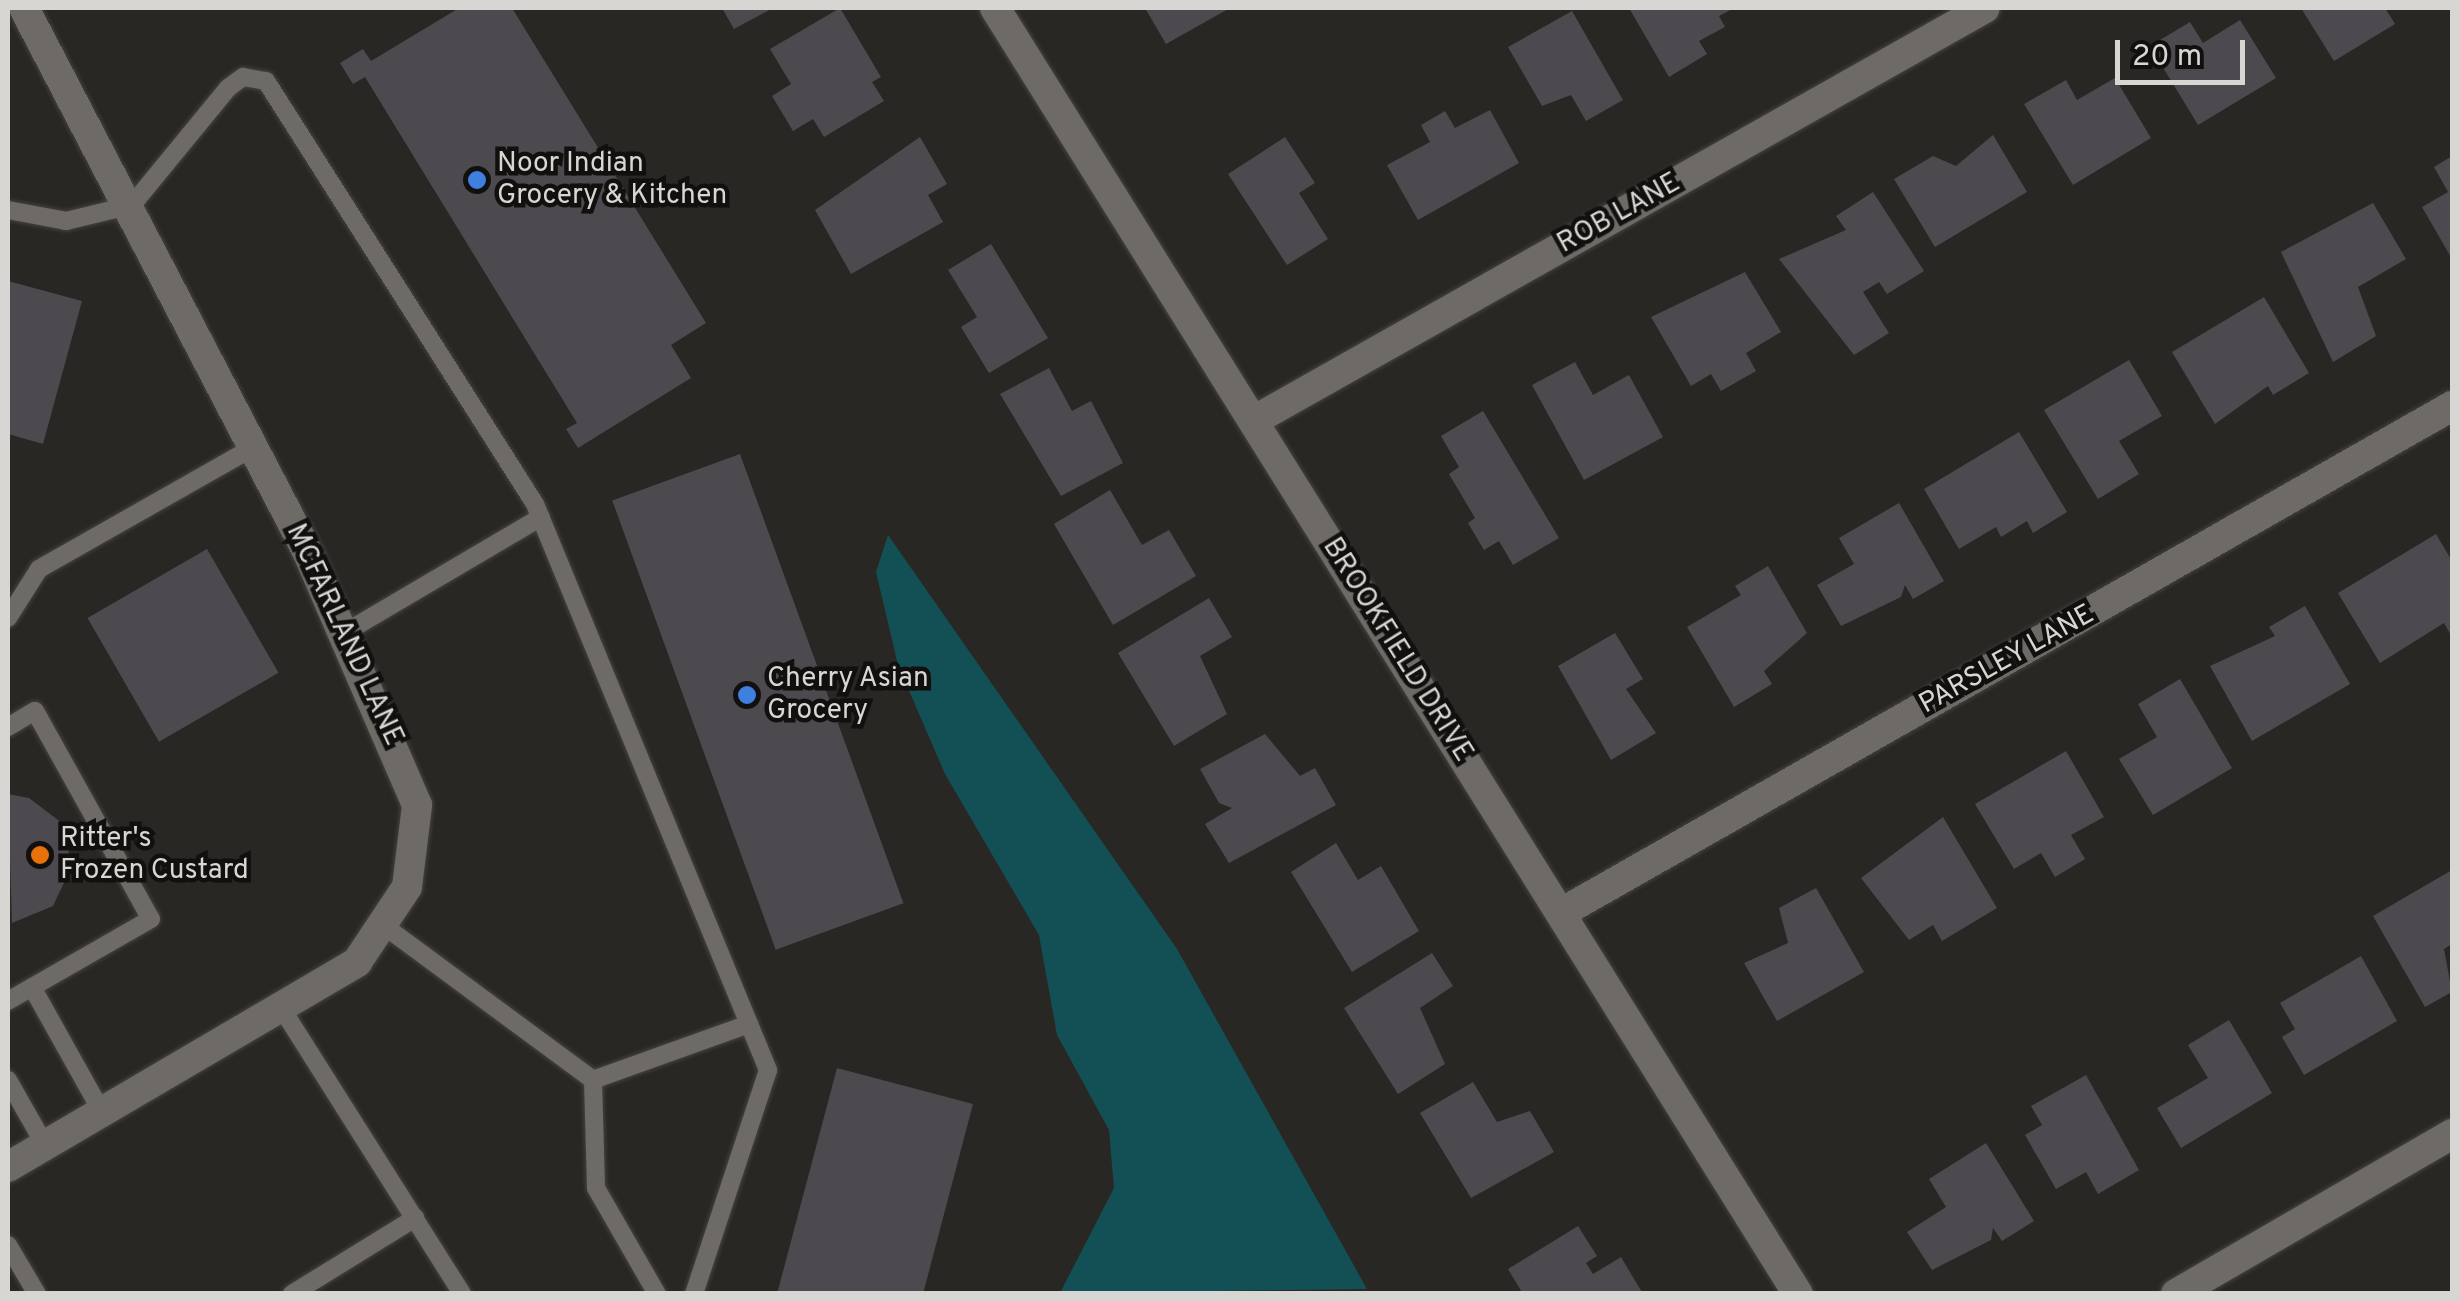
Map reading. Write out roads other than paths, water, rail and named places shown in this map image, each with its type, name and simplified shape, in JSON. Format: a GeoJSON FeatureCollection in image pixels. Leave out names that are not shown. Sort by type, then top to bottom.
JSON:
{"type":"FeatureCollection","features":[{"type":"Feature","properties":{"kind":"street","name":"MCFARLAND LANE"},"geometry":{"type":"LineString","coordinates":[[8,1167],[284,1012],[357,962],[388,928],[408,887],[418,806],[346,632],[132,205],[24,8]]}},
{"type":"Feature","properties":{"kind":"street","name":"BROOKFIELD DRIVE"},"geometry":{"type":"LineString","coordinates":[[995,8],[1798,1294]]}},
{"type":"Feature","properties":{"kind":"street","name":"ROB LANE"},"geometry":{"type":"LineString","coordinates":[[1253,421],[1985,8]]}},
{"type":"Feature","properties":{"kind":"street","name":"PARSLEY LANE"},"geometry":{"type":"LineString","coordinates":[[1561,913],[2452,406]]}},
{"type":"Feature","properties":{"kind":"street"},"geometry":{"type":"LineString","coordinates":[[2176,1294],[2452,1134]]}},
{"type":"Feature","properties":{"kind":"lane"},"geometry":{"type":"LineString","coordinates":[[8,210],[66,221],[132,205],[228,88],[243,77],[266,81],[540,517],[768,1070],[694,1294]]}},
{"type":"Feature","properties":{"kind":"lane"},"geometry":{"type":"LineString","coordinates":[[8,618],[39,569],[254,447]]}},
{"type":"Feature","properties":{"kind":"lane"},"geometry":{"type":"LineString","coordinates":[[346,632],[540,517]]}},
{"type":"Feature","properties":{"kind":"lane"},"geometry":{"type":"LineString","coordinates":[[8,727],[36,711],[150,919],[8,1001]]}},
{"type":"Feature","properties":{"kind":"lane"},"geometry":{"type":"LineString","coordinates":[[388,928],[594,1080]]}},
{"type":"Feature","properties":{"kind":"lane"},"geometry":{"type":"LineString","coordinates":[[32,988],[102,1112]]}},
{"type":"Feature","properties":{"kind":"lane"},"geometry":{"type":"LineString","coordinates":[[284,1012],[462,1294]]}},
{"type":"Feature","properties":{"kind":"lane"},"geometry":{"type":"LineString","coordinates":[[594,1080],[749,1024]]}},
{"type":"Feature","properties":{"kind":"lane"},"geometry":{"type":"LineString","coordinates":[[8,1080],[45,1145]]}},
{"type":"Feature","properties":{"kind":"lane"},"geometry":{"type":"LineString","coordinates":[[594,1080],[596,1188],[657,1294]]}},
{"type":"Feature","properties":{"kind":"lane"},"geometry":{"type":"LineString","coordinates":[[292,1294],[414,1218]]}},
{"type":"Feature","properties":{"kind":"lane"},"geometry":{"type":"LineString","coordinates":[[8,1245],[37,1294]]}},
{"type":"Feature","properties":{"kind":"water"},"geometry":{"type":"Polygon","coordinates":[[[888,535],[1177,949],[1367,1289],[1060,1293],[1114,1188],[1109,1130],[1057,1035],[1039,935],[945,774],[898,665],[876,572],[888,535]]]}},
{"type":"Feature","properties":{"kind":"place","name":"Noor Indian Grocery & Kitchen"},"geometry":{"type":"Point","coordinates":[477,180]}},
{"type":"Feature","properties":{"kind":"place","name":"Cherry Asian Grocery"},"geometry":{"type":"Point","coordinates":[747,695]}},
{"type":"Feature","properties":{"kind":"place","name":"Ritter's Frozen Custard"},"geometry":{"type":"Point","coordinates":[40,855]}}]}
